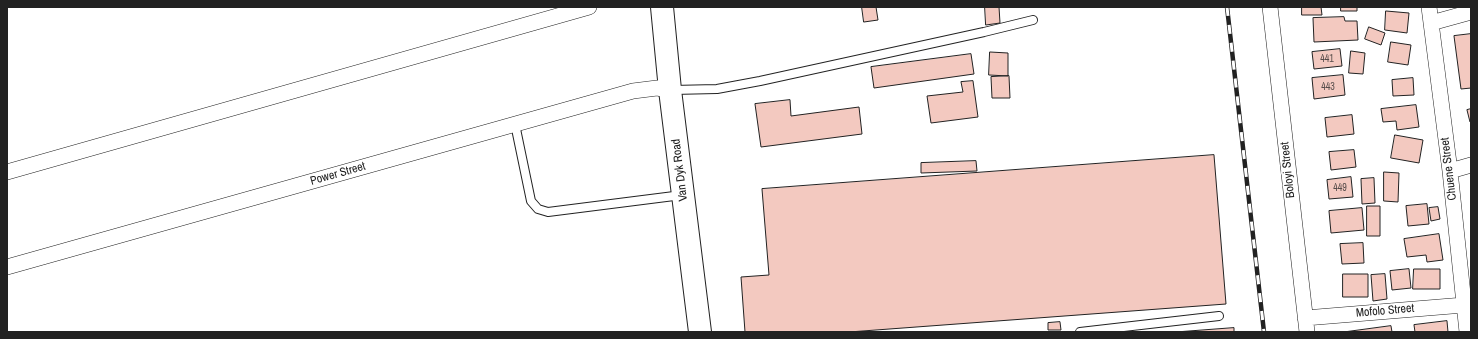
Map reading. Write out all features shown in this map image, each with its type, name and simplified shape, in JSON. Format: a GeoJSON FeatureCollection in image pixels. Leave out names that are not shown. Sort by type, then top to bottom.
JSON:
{"type":"FeatureCollection","features":[{"type":"Feature","properties":{"kind":"main road","name":"Van Dyk Road"},"geometry":{"type":"LineString","coordinates":[[662,7],[670,90],[700,332]]}},
{"type":"Feature","properties":{"kind":"street"},"geometry":{"type":"LineString","coordinates":[[7,172],[589,7]]}},
{"type":"Feature","properties":{"kind":"street","name":"Boloyi Street"},"geometry":{"type":"LineString","coordinates":[[1270,7],[1306,325]]}},
{"type":"Feature","properties":{"kind":"street","name":"Chuene Street"},"geometry":{"type":"LineString","coordinates":[[1429,7],[1450,171],[1467,332]]}},
{"type":"Feature","properties":{"kind":"street"},"geometry":{"type":"LineString","coordinates":[[1431,23],[1471,12]]}},
{"type":"Feature","properties":{"kind":"street","name":"Power Street"},"geometry":{"type":"LineString","coordinates":[[7,267],[633,91],[657,88],[670,90]]}},
{"type":"Feature","properties":{"kind":"street"},"geometry":{"type":"LineString","coordinates":[[1450,171],[1471,165]]}},
{"type":"Feature","properties":{"kind":"street","name":"Mofolo Street"},"geometry":{"type":"LineString","coordinates":[[1306,325],[1464,305]]}},
{"type":"Feature","properties":{"kind":"lane"},"geometry":{"type":"LineString","coordinates":[[670,90],[717,89],[760,81],[1033,20]]}},
{"type":"Feature","properties":{"kind":"lane"},"geometry":{"type":"LineString","coordinates":[[515,124],[531,201],[538,209],[548,212],[683,195]]}},
{"type":"Feature","properties":{"kind":"lane"},"geometry":{"type":"LineString","coordinates":[[1080,332],[1219,316]]}},
{"type":"Feature","properties":{"kind":"building"},"geometry":{"type":"Polygon","coordinates":[[[862,7],[876,7],[878,20],[864,22],[862,7]]]}},
{"type":"Feature","properties":{"kind":"building"},"geometry":{"type":"Polygon","coordinates":[[[985,7],[999,7],[1000,23],[986,25],[985,7]]]}},
{"type":"Feature","properties":{"kind":"building"},"geometry":{"type":"Polygon","coordinates":[[[1302,7],[1321,7],[1322,15],[1302,15],[1302,7]]]}},
{"type":"Feature","properties":{"kind":"building"},"geometry":{"type":"Polygon","coordinates":[[[1341,7],[1357,7],[1357,11],[1341,11],[1341,7]]]}},
{"type":"Feature","properties":{"kind":"building"},"geometry":{"type":"Polygon","coordinates":[[[1386,11],[1409,13],[1407,33],[1385,30],[1386,11]]]}},
{"type":"Feature","properties":{"kind":"building"},"geometry":{"type":"Polygon","coordinates":[[[1344,17],[1345,21],[1357,21],[1358,40],[1314,42],[1313,18],[1344,17]]]}},
{"type":"Feature","properties":{"kind":"building"},"geometry":{"type":"Polygon","coordinates":[[[1369,27],[1385,33],[1381,45],[1365,39],[1369,27]]]}},
{"type":"Feature","properties":{"kind":"building"},"geometry":{"type":"Polygon","coordinates":[[[1471,34],[1471,88],[1461,89],[1454,36],[1471,34]]]}},
{"type":"Feature","properties":{"kind":"building"},"geometry":{"type":"Polygon","coordinates":[[[1391,42],[1411,45],[1408,65],[1388,62],[1391,42]]]}},
{"type":"Feature","properties":{"kind":"building"},"geometry":{"type":"Polygon","coordinates":[[[1340,49],[1342,66],[1314,69],[1312,52],[1340,49]]]}},
{"type":"Feature","properties":{"kind":"building"},"geometry":{"type":"Polygon","coordinates":[[[1351,51],[1365,53],[1363,74],[1349,73],[1351,51]]]}},
{"type":"Feature","properties":{"kind":"building"},"geometry":{"type":"Polygon","coordinates":[[[990,52],[1008,53],[1008,76],[989,75],[990,52]]]}},
{"type":"Feature","properties":{"kind":"building"},"geometry":{"type":"Polygon","coordinates":[[[971,54],[974,74],[874,88],[871,67],[971,54]]]}},
{"type":"Feature","properties":{"kind":"building"},"geometry":{"type":"Polygon","coordinates":[[[1343,75],[1345,95],[1314,99],[1312,78],[1343,75]]]}},
{"type":"Feature","properties":{"kind":"building"},"geometry":{"type":"Polygon","coordinates":[[[1009,76],[1010,98],[992,98],[991,77],[1009,76]]]}},
{"type":"Feature","properties":{"kind":"building"},"geometry":{"type":"Polygon","coordinates":[[[1413,78],[1414,95],[1393,96],[1392,80],[1413,78]]]}},
{"type":"Feature","properties":{"kind":"building"},"geometry":{"type":"Polygon","coordinates":[[[973,81],[978,117],[931,123],[927,96],[963,92],[961,82],[973,81]]]}},
{"type":"Feature","properties":{"kind":"building"},"geometry":{"type":"Polygon","coordinates":[[[790,100],[791,116],[859,107],[862,134],[761,147],[755,104],[790,100]]]}},
{"type":"Feature","properties":{"kind":"building"},"geometry":{"type":"Polygon","coordinates":[[[1416,105],[1419,127],[1397,130],[1396,121],[1383,122],[1381,109],[1416,105]]]}},
{"type":"Feature","properties":{"kind":"building"},"geometry":{"type":"Polygon","coordinates":[[[1471,109],[1471,122],[1470,122],[1467,110],[1471,109]]]}},
{"type":"Feature","properties":{"kind":"building"},"geometry":{"type":"Polygon","coordinates":[[[1352,115],[1354,134],[1327,137],[1325,118],[1352,115]]]}},
{"type":"Feature","properties":{"kind":"building"},"geometry":{"type":"Polygon","coordinates":[[[1395,135],[1423,140],[1419,163],[1391,158],[1395,135]]]}},
{"type":"Feature","properties":{"kind":"building"},"geometry":{"type":"Polygon","coordinates":[[[1354,150],[1356,167],[1331,170],[1329,152],[1354,150]]]}},
{"type":"Feature","properties":{"kind":"building"},"geometry":{"type":"Polygon","coordinates":[[[1214,155],[1226,304],[849,332],[745,332],[741,277],[769,275],[762,189],[1214,155]]]}},
{"type":"Feature","properties":{"kind":"building"},"geometry":{"type":"Polygon","coordinates":[[[976,161],[977,171],[921,173],[921,163],[976,161]]]}},
{"type":"Feature","properties":{"kind":"building"},"geometry":{"type":"Polygon","coordinates":[[[1384,172],[1399,173],[1398,202],[1384,201],[1384,172]]]}},
{"type":"Feature","properties":{"kind":"building"},"geometry":{"type":"Polygon","coordinates":[[[1351,177],[1353,197],[1329,199],[1327,180],[1351,177]]]}},
{"type":"Feature","properties":{"kind":"building"},"geometry":{"type":"Polygon","coordinates":[[[1374,178],[1375,203],[1362,204],[1361,179],[1374,178]]]}},
{"type":"Feature","properties":{"kind":"building"},"geometry":{"type":"Polygon","coordinates":[[[1427,204],[1429,224],[1408,226],[1406,206],[1427,204]]]}},
{"type":"Feature","properties":{"kind":"building"},"geometry":{"type":"Polygon","coordinates":[[[1367,206],[1380,206],[1380,236],[1367,236],[1367,206]]]}},
{"type":"Feature","properties":{"kind":"building"},"geometry":{"type":"Polygon","coordinates":[[[1438,207],[1440,219],[1431,221],[1429,208],[1438,207]]]}},
{"type":"Feature","properties":{"kind":"building"},"geometry":{"type":"Polygon","coordinates":[[[1362,208],[1364,230],[1331,233],[1329,211],[1362,208]]]}},
{"type":"Feature","properties":{"kind":"building"},"geometry":{"type":"Polygon","coordinates":[[[1439,234],[1443,260],[1427,262],[1426,255],[1407,257],[1404,239],[1439,234]]]}},
{"type":"Feature","properties":{"kind":"building"},"geometry":{"type":"Polygon","coordinates":[[[1363,243],[1364,263],[1342,264],[1340,244],[1363,243]]]}},
{"type":"Feature","properties":{"kind":"building"},"geometry":{"type":"Polygon","coordinates":[[[1409,269],[1411,288],[1392,290],[1390,271],[1409,269]]]}},
{"type":"Feature","properties":{"kind":"building"},"geometry":{"type":"Polygon","coordinates":[[[1414,269],[1440,269],[1440,289],[1413,289],[1414,269]]]}},
{"type":"Feature","properties":{"kind":"building"},"geometry":{"type":"Polygon","coordinates":[[[1343,274],[1368,274],[1368,297],[1343,297],[1343,274]]]}},
{"type":"Feature","properties":{"kind":"building"},"geometry":{"type":"Polygon","coordinates":[[[1385,274],[1387,299],[1373,301],[1371,275],[1385,274]]]}},
{"type":"Feature","properties":{"kind":"building"},"geometry":{"type":"Polygon","coordinates":[[[1447,321],[1448,332],[1415,332],[1414,325],[1447,321]]]}},
{"type":"Feature","properties":{"kind":"building"},"geometry":{"type":"Polygon","coordinates":[[[1060,322],[1061,330],[1048,330],[1048,323],[1060,322]]]}},
{"type":"Feature","properties":{"kind":"building"},"geometry":{"type":"Polygon","coordinates":[[[1391,326],[1392,332],[1344,332],[1391,326]]]}},
{"type":"Feature","properties":{"kind":"building"},"geometry":{"type":"Polygon","coordinates":[[[1234,328],[1234,332],[1176,332],[1234,328]]]}},
{"type":"Feature","properties":{"kind":"railway"},"geometry":{"type":"LineString","coordinates":[[1227,7],[1264,332]]}}]}
